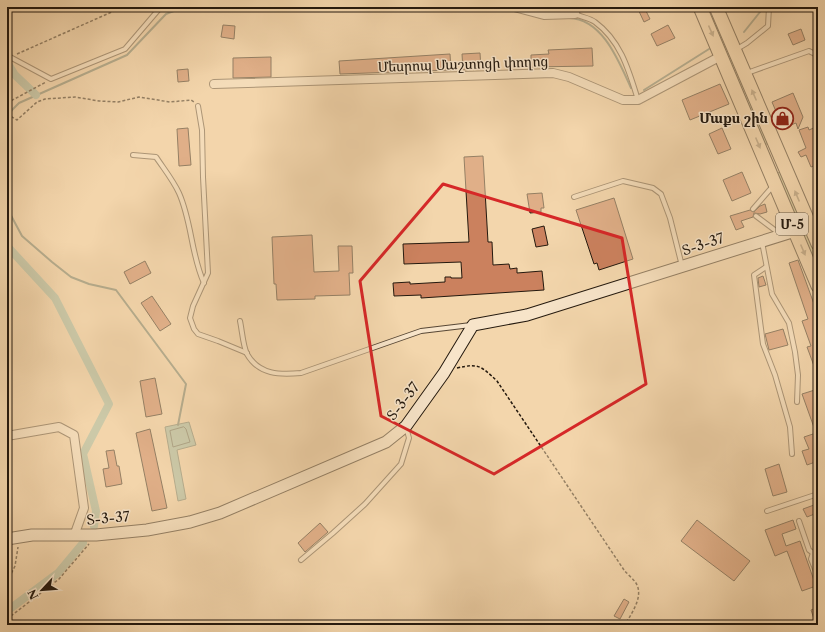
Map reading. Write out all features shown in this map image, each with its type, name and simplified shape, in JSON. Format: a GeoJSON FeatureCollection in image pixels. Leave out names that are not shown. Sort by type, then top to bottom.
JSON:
{"type":"FeatureCollection","features":[{"type":"Feature","properties":{"kind":"highway","name":"Մ-5"},"geometry":{"type":"LineString","coordinates":[[700,7],[818,286]]}},
{"type":"Feature","properties":{"kind":"highway","name":"Մ-5"},"geometry":{"type":"LineString","coordinates":[[716,7],[818,244]]}},
{"type":"Feature","properties":{"kind":"highway"},"geometry":{"type":"LineString","coordinates":[[766,162],[771,156],[776,155],[780,157]]}},
{"type":"Feature","properties":{"kind":"main road","name":"Տ-3-37"},"geometry":{"type":"LineString","coordinates":[[7,539],[32,535],[96,535],[154,528],[190,522],[220,513],[386,442],[406,426],[444,373],[473,325],[527,315],[795,231]]}},
{"type":"Feature","properties":{"kind":"street"},"geometry":{"type":"LineString","coordinates":[[514,7],[544,15],[575,14]]}},
{"type":"Feature","properties":{"kind":"street"},"geometry":{"type":"LineString","coordinates":[[638,100],[721,56]]}},
{"type":"Feature","properties":{"kind":"street","name":"Մեսրոպ Մաշտոցի փողոց"},"geometry":{"type":"LineString","coordinates":[[214,84],[553,73],[569,77],[623,100],[638,100]]}},
{"type":"Feature","properties":{"kind":"street"},"geometry":{"type":"LineString","coordinates":[[7,436],[59,427],[74,435],[84,508],[74,536]]}},
{"type":"Feature","properties":{"kind":"lane"},"geometry":{"type":"LineString","coordinates":[[8,55],[51,79],[125,49],[162,7]]}},
{"type":"Feature","properties":{"kind":"lane"},"geometry":{"type":"LineString","coordinates":[[581,7],[575,14],[594,22],[613,39],[627,65],[638,100]]}},
{"type":"Feature","properties":{"kind":"lane"},"geometry":{"type":"LineString","coordinates":[[735,50],[747,43],[768,26],[769,7]]}},
{"type":"Feature","properties":{"kind":"lane"},"geometry":{"type":"LineString","coordinates":[[745,74],[797,54],[809,51],[815,54],[818,62]]}},
{"type":"Feature","properties":{"kind":"lane"},"geometry":{"type":"LineString","coordinates":[[198,106],[202,130],[208,273],[193,306],[190,318],[194,330],[198,334],[247,353]]}},
{"type":"Feature","properties":{"kind":"lane"},"geometry":{"type":"LineString","coordinates":[[133,155],[156,157],[180,194],[204,283]]}},
{"type":"Feature","properties":{"kind":"lane"},"geometry":{"type":"LineString","coordinates":[[574,196],[623,181],[653,188],[661,194],[670,218],[682,266]]}},
{"type":"Feature","properties":{"kind":"lane"},"geometry":{"type":"LineString","coordinates":[[753,209],[775,184]]}},
{"type":"Feature","properties":{"kind":"lane"},"geometry":{"type":"LineString","coordinates":[[756,216],[782,235]]}},
{"type":"Feature","properties":{"kind":"lane"},"geometry":{"type":"LineString","coordinates":[[762,241],[772,294],[789,323],[798,375],[797,402]]}},
{"type":"Feature","properties":{"kind":"lane"},"geometry":{"type":"LineString","coordinates":[[766,267],[754,275],[757,301],[763,344],[775,375],[790,427],[792,454]]}},
{"type":"Feature","properties":{"kind":"lane"},"geometry":{"type":"LineString","coordinates":[[240,320],[247,353],[257,366],[263,371],[285,374],[301,373],[421,331],[473,325]]}},
{"type":"Feature","properties":{"kind":"lane"},"geometry":{"type":"LineString","coordinates":[[301,560],[366,504],[401,464],[409,438],[406,426]]}},
{"type":"Feature","properties":{"kind":"lane"},"geometry":{"type":"LineString","coordinates":[[767,511],[818,495]]}},
{"type":"Feature","properties":{"kind":"lane"},"geometry":{"type":"LineString","coordinates":[[799,521],[809,550],[813,553]]}},
{"type":"Feature","properties":{"kind":"lane"},"geometry":{"type":"LineString","coordinates":[[818,550],[813,553],[812,559],[818,576]]}},
{"type":"Feature","properties":{"kind":"path"},"geometry":{"type":"LineString","coordinates":[[8,55],[123,7]]}},
{"type":"Feature","properties":{"kind":"path"},"geometry":{"type":"LineString","coordinates":[[7,103],[51,79]]}},
{"type":"Feature","properties":{"kind":"path"},"geometry":{"type":"LineString","coordinates":[[7,114],[17,120],[37,102],[45,99],[75,97],[99,101],[118,102],[139,97],[170,102],[191,100],[198,106]]}},
{"type":"Feature","properties":{"kind":"path"},"geometry":{"type":"LineString","coordinates":[[444,373],[471,365],[483,368],[497,380],[624,570],[637,585],[638,595],[635,607],[625,625]]}},
{"type":"Feature","properties":{"kind":"path"},"geometry":{"type":"LineString","coordinates":[[7,619],[59,579],[71,567],[96,535]]}},
{"type":"Feature","properties":{"kind":"path"},"geometry":{"type":"LineString","coordinates":[[7,582],[15,566],[19,537]]}},
{"type":"Feature","properties":{"kind":"highlighted area"},"geometry":{"type":"Polygon","coordinates":[[[443,184],[622,238],[646,384],[494,474],[381,416],[360,281],[443,184]]]}},
{"type":"Feature","properties":{"kind":"shaded area"},"geometry":{"type":"Polygon","coordinates":[[[706,7],[710,7],[768,143],[765,145],[706,7]]]}},
{"type":"Feature","properties":{"kind":"shaded area"},"geometry":{"type":"Polygon","coordinates":[[[781,172],[818,259],[818,269],[777,173],[781,172]]]}},
{"type":"Feature","properties":{"kind":"water"},"geometry":{"type":"Polygon","coordinates":[[[189,422],[196,445],[177,450],[186,499],[178,501],[165,427],[189,422]]]}},
{"type":"Feature","properties":{"kind":"building"},"geometry":{"type":"Polygon","coordinates":[[[637,7],[644,7],[650,19],[644,22],[637,7]]]}},
{"type":"Feature","properties":{"kind":"building"},"geometry":{"type":"Polygon","coordinates":[[[223,25],[235,26],[234,39],[221,37],[223,25]]]}},
{"type":"Feature","properties":{"kind":"building"},"geometry":{"type":"Polygon","coordinates":[[[668,25],[675,38],[657,46],[651,34],[668,25]]]}},
{"type":"Feature","properties":{"kind":"building"},"geometry":{"type":"Polygon","coordinates":[[[801,29],[805,40],[793,45],[788,34],[801,29]]]}},
{"type":"Feature","properties":{"kind":"building"},"geometry":{"type":"Polygon","coordinates":[[[592,48],[593,66],[531,67],[531,55],[549,54],[548,50],[592,48]]]}},
{"type":"Feature","properties":{"kind":"building"},"geometry":{"type":"Polygon","coordinates":[[[480,53],[481,69],[463,70],[462,54],[480,53]]]}},
{"type":"Feature","properties":{"kind":"building"},"geometry":{"type":"Polygon","coordinates":[[[450,54],[451,70],[340,74],[339,61],[450,54]]]}},
{"type":"Feature","properties":{"kind":"building"},"geometry":{"type":"Polygon","coordinates":[[[271,57],[271,77],[233,78],[233,58],[271,57]]]}},
{"type":"Feature","properties":{"kind":"building"},"geometry":{"type":"Polygon","coordinates":[[[188,69],[189,81],[178,82],[177,70],[188,69]]]}},
{"type":"Feature","properties":{"kind":"building"},"geometry":{"type":"Polygon","coordinates":[[[720,84],[729,104],[690,120],[682,100],[720,84]]]}},
{"type":"Feature","properties":{"kind":"building","name":"Մաքս շին"},"geometry":{"type":"Polygon","coordinates":[[[793,93],[803,117],[798,129],[796,123],[783,128],[772,102],[793,93]]]}},
{"type":"Feature","properties":{"kind":"building"},"geometry":{"type":"Polygon","coordinates":[[[818,126],[818,164],[811,167],[806,155],[801,157],[798,152],[806,148],[799,130],[808,127],[809,130],[818,126]]]}},
{"type":"Feature","properties":{"kind":"building"},"geometry":{"type":"Polygon","coordinates":[[[188,128],[191,165],[179,166],[177,129],[188,128]]]}},
{"type":"Feature","properties":{"kind":"building"},"geometry":{"type":"Polygon","coordinates":[[[722,128],[731,149],[718,154],[709,134],[722,128]]]}},
{"type":"Feature","properties":{"kind":"building"},"geometry":{"type":"Polygon","coordinates":[[[483,156],[488,242],[492,242],[493,265],[509,264],[510,269],[517,268],[517,273],[542,271],[544,290],[421,298],[421,295],[394,296],[393,283],[410,282],[410,284],[445,282],[445,277],[462,278],[461,262],[404,264],[403,244],[469,242],[464,157],[483,156]]]}},
{"type":"Feature","properties":{"kind":"building"},"geometry":{"type":"Polygon","coordinates":[[[742,172],[751,193],[732,201],[723,180],[742,172]]]}},
{"type":"Feature","properties":{"kind":"building"},"geometry":{"type":"Polygon","coordinates":[[[542,193],[544,208],[541,208],[541,212],[530,213],[527,194],[542,193]]]}},
{"type":"Feature","properties":{"kind":"building"},"geometry":{"type":"Polygon","coordinates":[[[614,198],[633,259],[599,270],[597,263],[594,264],[576,210],[614,198]]]}},
{"type":"Feature","properties":{"kind":"building"},"geometry":{"type":"Polygon","coordinates":[[[765,204],[767,212],[760,214],[754,213],[753,217],[741,221],[744,227],[736,230],[730,216],[750,210],[754,212],[760,206],[765,204]]]}},
{"type":"Feature","properties":{"kind":"building"},"geometry":{"type":"Polygon","coordinates":[[[544,226],[548,245],[536,247],[532,229],[544,226]]]}},
{"type":"Feature","properties":{"kind":"building"},"geometry":{"type":"Polygon","coordinates":[[[312,235],[314,272],[339,271],[338,246],[352,246],[353,273],[349,273],[350,295],[315,296],[315,299],[277,300],[276,284],[274,284],[272,237],[312,235]]]}},
{"type":"Feature","properties":{"kind":"building"},"geometry":{"type":"Polygon","coordinates":[[[798,260],[818,315],[817,374],[807,347],[811,346],[802,321],[808,319],[789,263],[798,260]]]}},
{"type":"Feature","properties":{"kind":"building"},"geometry":{"type":"Polygon","coordinates":[[[145,261],[151,273],[130,284],[124,272],[145,261]]]}},
{"type":"Feature","properties":{"kind":"building"},"geometry":{"type":"Polygon","coordinates":[[[763,276],[766,285],[759,287],[758,278],[763,276]]]}},
{"type":"Feature","properties":{"kind":"building"},"geometry":{"type":"Polygon","coordinates":[[[152,296],[171,324],[160,331],[141,303],[152,296]]]}},
{"type":"Feature","properties":{"kind":"building"},"geometry":{"type":"Polygon","coordinates":[[[783,329],[788,345],[769,350],[765,334],[783,329]]]}},
{"type":"Feature","properties":{"kind":"building"},"geometry":{"type":"Polygon","coordinates":[[[155,378],[162,414],[146,417],[140,381],[155,378]]]}},
{"type":"Feature","properties":{"kind":"building"},"geometry":{"type":"Polygon","coordinates":[[[818,389],[818,461],[807,465],[802,451],[809,449],[804,437],[816,433],[802,394],[818,389]]]}},
{"type":"Feature","properties":{"kind":"building"},"geometry":{"type":"Polygon","coordinates":[[[150,429],[167,508],[152,511],[136,433],[150,429]]]}},
{"type":"Feature","properties":{"kind":"building"},"geometry":{"type":"Polygon","coordinates":[[[114,450],[117,466],[119,466],[122,484],[106,487],[103,469],[109,468],[106,451],[114,450]]]}},
{"type":"Feature","properties":{"kind":"building"},"geometry":{"type":"Polygon","coordinates":[[[779,464],[787,492],[773,496],[765,469],[779,464]]]}},
{"type":"Feature","properties":{"kind":"building"},"geometry":{"type":"Polygon","coordinates":[[[814,505],[817,513],[807,517],[803,509],[814,505]]]}},
{"type":"Feature","properties":{"kind":"building"},"geometry":{"type":"Polygon","coordinates":[[[697,520],[750,561],[734,581],[681,541],[697,520]]]}},
{"type":"Feature","properties":{"kind":"building"},"geometry":{"type":"Polygon","coordinates":[[[793,520],[796,529],[782,534],[786,546],[800,541],[816,586],[802,591],[787,551],[775,556],[765,530],[793,520]]]}},
{"type":"Feature","properties":{"kind":"building"},"geometry":{"type":"Polygon","coordinates":[[[320,523],[328,532],[305,552],[298,543],[320,523]]]}},
{"type":"Feature","properties":{"kind":"building"},"geometry":{"type":"Polygon","coordinates":[[[624,599],[629,602],[620,619],[614,616],[624,599]]]}},
{"type":"Feature","properties":{"kind":"building"},"geometry":{"type":"Polygon","coordinates":[[[818,607],[818,625],[816,625],[811,610],[818,607]]]}},
{"type":"Feature","properties":{"kind":"waterway"},"geometry":{"type":"LineString","coordinates":[[7,117],[19,103],[127,55],[166,14],[184,7]]}},
{"type":"Feature","properties":{"kind":"waterway"},"geometry":{"type":"LineString","coordinates":[[321,7],[333,9],[425,7]]}},
{"type":"Feature","properties":{"kind":"waterway"},"geometry":{"type":"LineString","coordinates":[[496,7],[513,10]]}},
{"type":"Feature","properties":{"kind":"waterway"},"geometry":{"type":"LineString","coordinates":[[744,32],[760,12],[761,7]]}},
{"type":"Feature","properties":{"kind":"waterway"},"geometry":{"type":"LineString","coordinates":[[569,18],[581,20],[600,34],[615,55],[631,88]]}},
{"type":"Feature","properties":{"kind":"waterway"},"geometry":{"type":"LineString","coordinates":[[644,90],[709,49]]}},
{"type":"Feature","properties":{"kind":"waterway"},"geometry":{"type":"LineString","coordinates":[[7,62],[15,75],[36,95]]}},
{"type":"Feature","properties":{"kind":"waterway"},"geometry":{"type":"LineString","coordinates":[[7,208],[22,236],[71,277],[89,284],[116,290],[186,384],[178,425]]}},
{"type":"Feature","properties":{"kind":"waterway"},"geometry":{"type":"LineString","coordinates":[[7,246],[55,298],[109,404],[83,454],[96,511],[94,526]]}},
{"type":"Feature","properties":{"kind":"waterway"},"geometry":{"type":"LineString","coordinates":[[7,611],[58,573],[83,543]]}},
{"type":"Feature","properties":{"kind":"place","name":"Մաքս շին"},"geometry":{"type":"Point","coordinates":[783,118]}}]}
